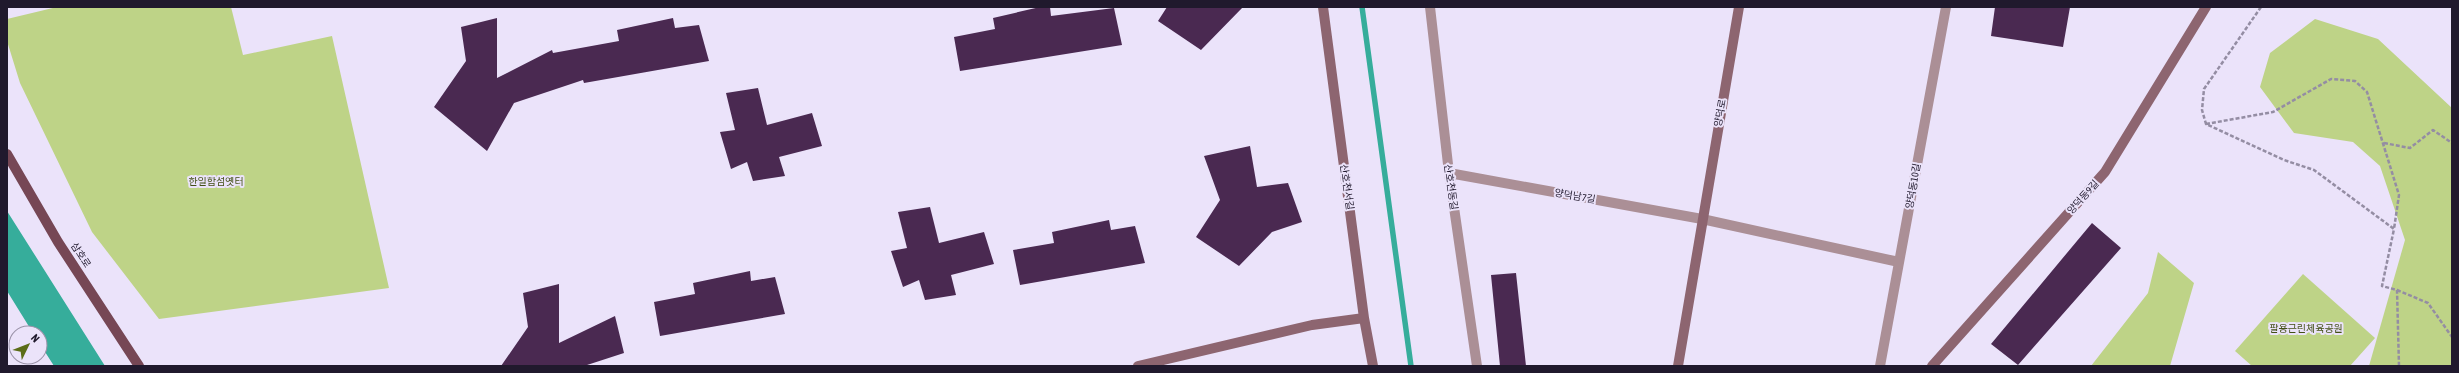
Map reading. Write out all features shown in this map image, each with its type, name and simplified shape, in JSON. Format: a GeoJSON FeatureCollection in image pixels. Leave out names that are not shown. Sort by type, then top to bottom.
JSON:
{"type":"FeatureCollection","features":[{"type":"Feature","properties":{"kind":"main road","name":"산호천서길"},"geometry":{"type":"LineString","coordinates":[[1323,7],[1364,318],[1374,366]]}},
{"type":"Feature","properties":{"kind":"main road","name":"양덕로"},"geometry":{"type":"LineString","coordinates":[[1678,366],[1739,7]]}},
{"type":"Feature","properties":{"kind":"main road","name":"양덕동9길"},"geometry":{"type":"LineString","coordinates":[[1932,366],[2105,172],[2206,7]]}},
{"type":"Feature","properties":{"kind":"main road","name":"삼호로"},"geometry":{"type":"LineString","coordinates":[[7,154],[58,242],[139,366]]}},
{"type":"Feature","properties":{"kind":"main road"},"geometry":{"type":"LineString","coordinates":[[1138,366],[1312,325],[1364,318]]}},
{"type":"Feature","properties":{"kind":"street","name":"산호천동길"},"geometry":{"type":"LineString","coordinates":[[1430,7],[1449,173],[1477,366]]}},
{"type":"Feature","properties":{"kind":"street","name":"양덕동10길"},"geometry":{"type":"LineString","coordinates":[[1880,366],[1946,7]]}},
{"type":"Feature","properties":{"kind":"street","name":"양덕남7길"},"geometry":{"type":"LineString","coordinates":[[1449,173],[1702,219]]}},
{"type":"Feature","properties":{"kind":"street"},"geometry":{"type":"LineString","coordinates":[[1702,219],[1899,262]]}},
{"type":"Feature","properties":{"kind":"path"},"geometry":{"type":"LineString","coordinates":[[2262,7],[2204,89],[2202,110],[2206,124],[2284,160],[2314,170],[2394,229]]}},
{"type":"Feature","properties":{"kind":"path"},"geometry":{"type":"LineString","coordinates":[[2206,124],[2272,112],[2331,79],[2355,81],[2367,92],[2399,195],[2394,229],[2382,286],[2397,290],[2428,303],[2452,337]]}},
{"type":"Feature","properties":{"kind":"path"},"geometry":{"type":"LineString","coordinates":[[2384,143],[2410,148],[2433,130],[2452,143]]}},
{"type":"Feature","properties":{"kind":"path"},"geometry":{"type":"LineString","coordinates":[[2397,290],[2399,366]]}},
{"type":"Feature","properties":{"kind":"green space","name":"한일합섬옛터"},"geometry":{"type":"Polygon","coordinates":[[[57,7],[231,7],[243,55],[332,36],[389,288],[159,319],[92,232],[20,83],[7,41],[7,19],[57,7]]]}},
{"type":"Feature","properties":{"kind":"green space"},"geometry":{"type":"Polygon","coordinates":[[[2315,19],[2378,39],[2452,108],[2452,366],[2369,366],[2405,240],[2380,166],[2353,142],[2294,133],[2260,87],[2270,53],[2315,19]]]}},
{"type":"Feature","properties":{"kind":"green space"},"geometry":{"type":"Polygon","coordinates":[[[2158,252],[2194,283],[2170,366],[2091,366],[2148,293],[2158,252]]]}},
{"type":"Feature","properties":{"kind":"green space","name":"팔용근린체육공원"},"geometry":{"type":"Polygon","coordinates":[[[2303,274],[2375,338],[2350,366],[2252,366],[2235,351],[2303,274]]]}},
{"type":"Feature","properties":{"kind":"shaded area"},"geometry":{"type":"Polygon","coordinates":[[[7,211],[105,366],[54,366],[48,357],[48,325],[28,325],[7,291],[7,211]]]}},
{"type":"Feature","properties":{"kind":"building"},"geometry":{"type":"Polygon","coordinates":[[[1040,7],[1050,7],[1051,16],[1114,8],[1122,45],[960,71],[954,37],[995,29],[993,18],[1040,7]]]}},
{"type":"Feature","properties":{"kind":"building"},"geometry":{"type":"Polygon","coordinates":[[[1167,7],[1243,7],[1201,50],[1158,21],[1167,7]]]}},
{"type":"Feature","properties":{"kind":"building"},"geometry":{"type":"Polygon","coordinates":[[[1995,7],[2070,7],[2063,47],[1991,36],[1995,7]]]}},
{"type":"Feature","properties":{"kind":"building"},"geometry":{"type":"Polygon","coordinates":[[[497,18],[497,78],[552,50],[553,53],[619,41],[617,30],[673,18],[675,28],[699,25],[709,61],[584,83],[583,80],[514,103],[487,151],[434,107],[466,61],[461,27],[497,18]]]}},
{"type":"Feature","properties":{"kind":"building"},"geometry":{"type":"Polygon","coordinates":[[[758,88],[767,125],[812,113],[822,146],[779,157],[785,176],[753,181],[747,162],[731,169],[720,132],[735,130],[726,93],[758,88]]]}},
{"type":"Feature","properties":{"kind":"building"},"geometry":{"type":"Polygon","coordinates":[[[1250,146],[1257,187],[1288,183],[1302,222],[1272,232],[1239,266],[1196,237],[1220,200],[1204,156],[1250,146]]]}},
{"type":"Feature","properties":{"kind":"building"},"geometry":{"type":"Polygon","coordinates":[[[930,207],[939,243],[984,232],[994,264],[951,275],[956,295],[925,300],[919,280],[903,287],[891,251],[907,248],[898,212],[930,207]]]}},
{"type":"Feature","properties":{"kind":"building"},"geometry":{"type":"Polygon","coordinates":[[[1109,220],[1111,230],[1135,226],[1145,263],[1020,285],[1013,250],[1054,243],[1052,232],[1109,220]]]}},
{"type":"Feature","properties":{"kind":"building"},"geometry":{"type":"Polygon","coordinates":[[[2092,223],[2121,248],[2018,365],[1991,344],[2092,223]]]}},
{"type":"Feature","properties":{"kind":"building"},"geometry":{"type":"Polygon","coordinates":[[[750,271],[751,281],[775,277],[785,314],[660,336],[654,302],[695,294],[693,283],[750,271]]]}},
{"type":"Feature","properties":{"kind":"building"},"geometry":{"type":"Polygon","coordinates":[[[1516,273],[1526,366],[1500,366],[1491,275],[1516,273]]]}},
{"type":"Feature","properties":{"kind":"building"},"geometry":{"type":"Polygon","coordinates":[[[559,284],[559,343],[615,316],[624,353],[584,366],[501,366],[528,327],[523,293],[559,284]]]}},
{"type":"Feature","properties":{"kind":"waterway"},"geometry":{"type":"LineString","coordinates":[[1362,7],[1411,366]]}}]}
